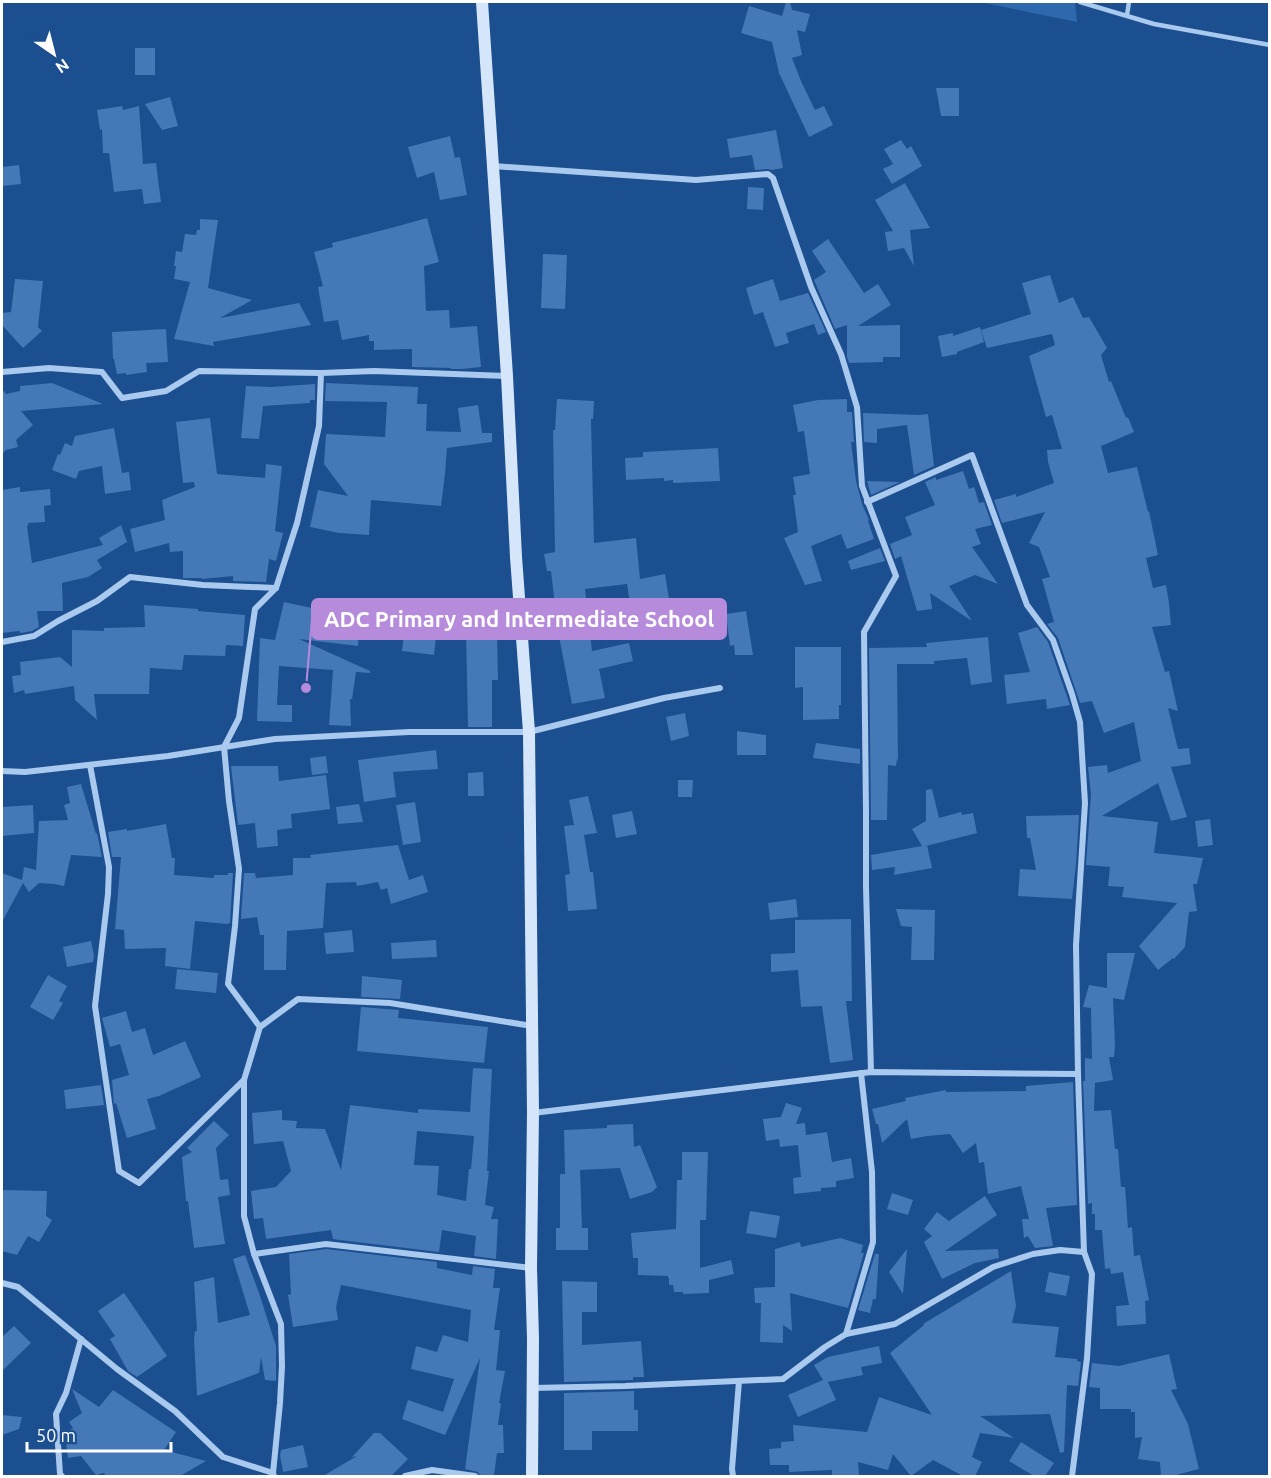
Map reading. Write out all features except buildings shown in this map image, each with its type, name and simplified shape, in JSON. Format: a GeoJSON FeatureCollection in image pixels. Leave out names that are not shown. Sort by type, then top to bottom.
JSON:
{"type":"FeatureCollection","features":[{"type":"Feature","properties":{"kind":"main road"},"geometry":{"type":"LineString","coordinates":[[482,2],[529,732],[533,1113],[532,1476]]}},
{"type":"Feature","properties":{"kind":"street"},"geometry":{"type":"LineString","coordinates":[[493,166],[696,180],[768,174],[773,178],[811,287],[841,354],[854,396],[857,407],[862,486],[896,576],[864,632],[866,887],[871,1072]]}},
{"type":"Feature","properties":{"kind":"street"},"geometry":{"type":"LineString","coordinates":[[2,372],[49,368],[102,372],[122,399],[166,391],[199,371],[321,373],[374,371],[507,376]]}},
{"type":"Feature","properties":{"kind":"street"},"geometry":{"type":"LineString","coordinates":[[260,1028],[228,984],[239,869],[228,801],[224,747],[239,718],[255,609],[276,588],[297,523],[319,426],[321,373]]}},
{"type":"Feature","properties":{"kind":"street"},"geometry":{"type":"LineString","coordinates":[[867,502],[972,455],[1027,605],[1053,640],[1080,722],[1084,803],[1076,945],[1078,1074],[1084,1252],[1092,1274],[1087,1358],[1072,1476]]}},
{"type":"Feature","properties":{"kind":"street"},"geometry":{"type":"LineString","coordinates":[[2,642],[34,636],[58,621],[97,602],[130,577],[203,585],[276,588]]}},
{"type":"Feature","properties":{"kind":"street"},"geometry":{"type":"LineString","coordinates":[[2,771],[25,772],[168,756],[275,739],[409,732],[529,732],[664,698],[720,688]]}},
{"type":"Feature","properties":{"kind":"street"},"geometry":{"type":"LineString","coordinates":[[90,765],[110,867],[95,1006],[119,1171],[139,1183],[244,1080]]}},
{"type":"Feature","properties":{"kind":"street"},"geometry":{"type":"LineString","coordinates":[[2,1283],[18,1287],[117,1369],[175,1411],[222,1457],[273,1475],[282,1366],[280,1324],[254,1254],[244,1216],[244,1080],[260,1028],[298,999],[390,1003],[532,1026]]}},
{"type":"Feature","properties":{"kind":"street"},"geometry":{"type":"LineString","coordinates":[[533,1113],[871,1072],[1078,1074]]}},
{"type":"Feature","properties":{"kind":"street"},"geometry":{"type":"LineString","coordinates":[[846,1334],[873,1242],[872,1172],[861,1073]]}},
{"type":"Feature","properties":{"kind":"street"},"geometry":{"type":"LineString","coordinates":[[254,1254],[326,1244],[531,1269]]}},
{"type":"Feature","properties":{"kind":"street"},"geometry":{"type":"LineString","coordinates":[[532,1388],[783,1379],[846,1334],[895,1324],[993,1266],[1034,1254],[1060,1250],[1084,1252]]}},
{"type":"Feature","properties":{"kind":"street"},"geometry":{"type":"LineString","coordinates":[[62,1476],[56,1414],[66,1393],[81,1339]]}},
{"type":"Feature","properties":{"kind":"street"},"geometry":{"type":"LineString","coordinates":[[733,1476],[739,1381]]}},
{"type":"Feature","properties":{"kind":"street"},"geometry":{"type":"LineString","coordinates":[[405,1476],[432,1470],[475,1476]]}},
{"type":"Feature","properties":{"kind":"lane"},"geometry":{"type":"LineString","coordinates":[[1080,2],[1154,24],[1269,45]]}},
{"type":"Feature","properties":{"kind":"lane"},"geometry":{"type":"LineString","coordinates":[[1127,15],[1129,2]]}},
{"type":"Feature","properties":{"kind":"shaded area"},"geometry":{"type":"Polygon","coordinates":[[[980,2],[1075,2],[1077,22],[980,2]]]}},
{"type":"Feature","properties":{"kind":"place","name":"ADC Primary and Intermediate School"},"geometry":{"type":"Point","coordinates":[306,688]}}]}
